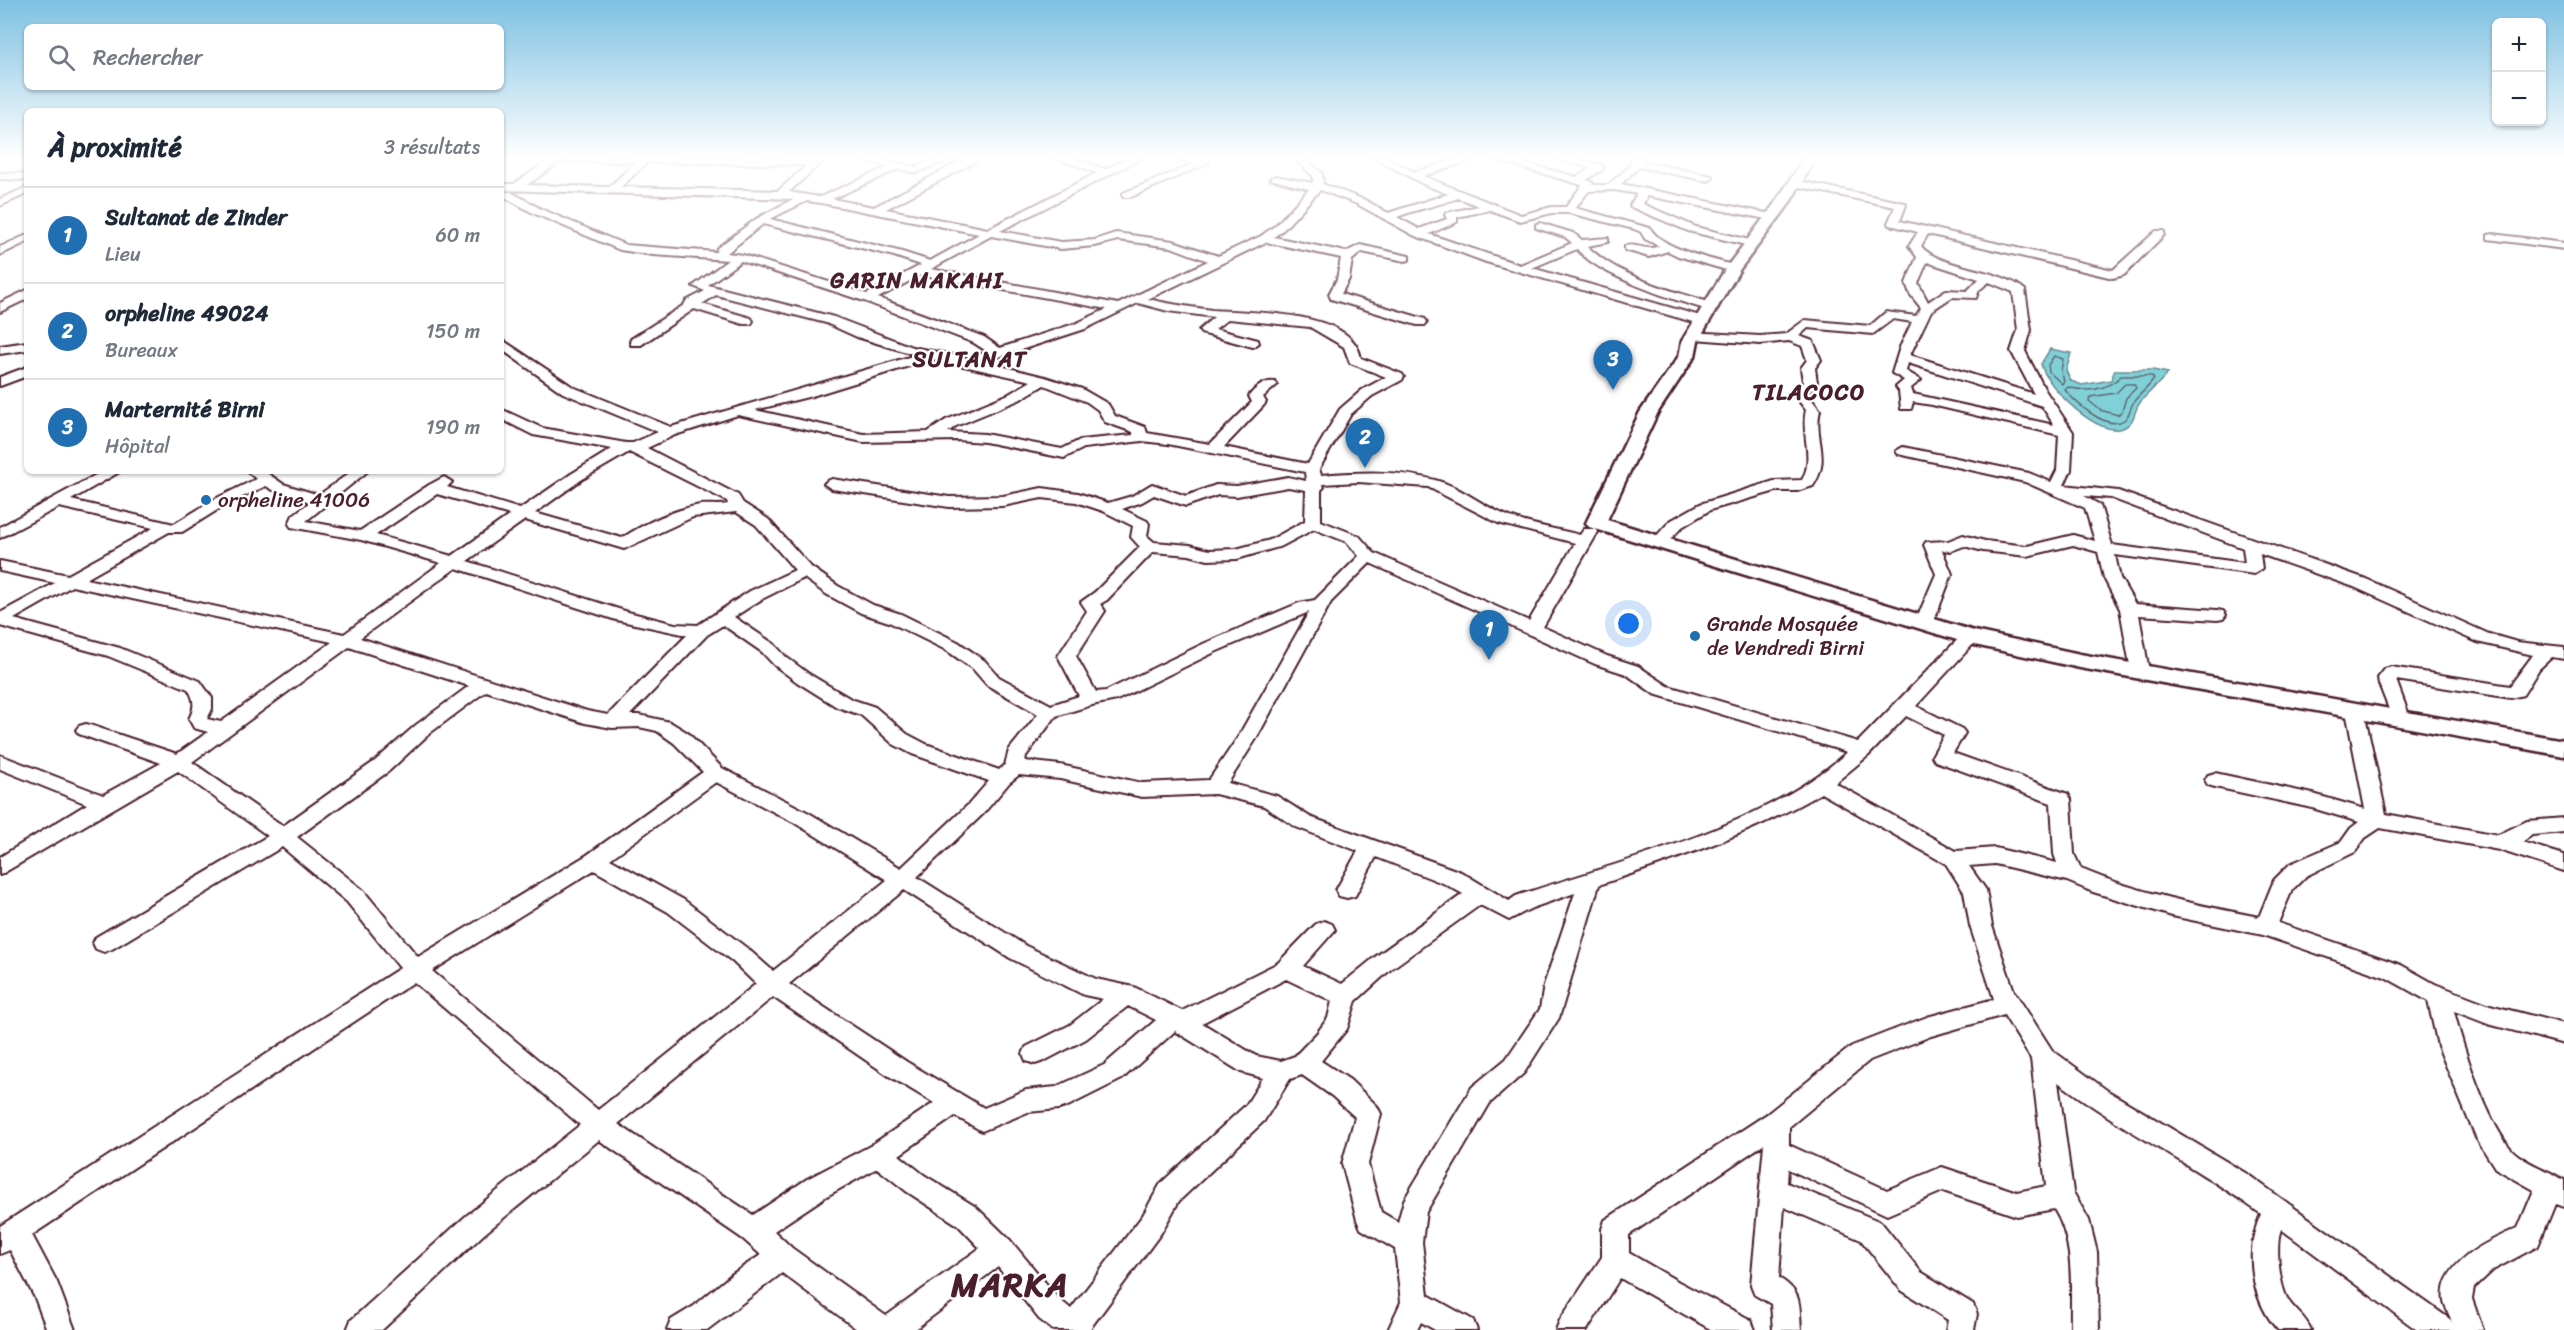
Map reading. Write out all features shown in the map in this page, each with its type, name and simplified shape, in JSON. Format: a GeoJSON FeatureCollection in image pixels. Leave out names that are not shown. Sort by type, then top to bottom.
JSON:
{"type":"FeatureCollection","features":[{"type":"Feature","properties":{"kind":"street"},"geometry":{"type":"LineString","coordinates":[[556,219],[624,248],[739,257],[867,298],[979,340],[997,352]]}},
{"type":"Feature","properties":{"kind":"street"},"geometry":{"type":"LineString","coordinates":[[722,256],[721,250],[766,219]]}},
{"type":"Feature","properties":{"kind":"street"},"geometry":{"type":"LineString","coordinates":[[921,219],[1066,246],[1109,240],[1116,236],[1179,246],[1220,261]]}},
{"type":"Feature","properties":{"kind":"street"},"geometry":{"type":"LineString","coordinates":[[867,298],[1015,219]]}},
{"type":"Feature","properties":{"kind":"street"},"geometry":{"type":"LineString","coordinates":[[969,362],[1042,340],[1139,300],[1265,238],[1287,219]]}},
{"type":"Feature","properties":{"kind":"street"},"geometry":{"type":"LineString","coordinates":[[1391,219],[1418,233],[1520,269],[1703,321],[1760,340],[1790,337],[1808,344],[1814,360],[1808,368],[1812,376],[1810,385],[1801,395],[1814,410],[1810,418],[1817,460],[1813,476],[1808,483],[1797,486],[1774,486],[1705,507],[1676,524],[1659,542]]}},
{"type":"Feature","properties":{"kind":"street"},"geometry":{"type":"LineString","coordinates":[[1418,233],[1434,229],[1452,219]]}},
{"type":"Feature","properties":{"kind":"street"},"geometry":{"type":"LineString","coordinates":[[1569,235],[1571,219]]}},
{"type":"Feature","properties":{"kind":"street"},"geometry":{"type":"LineString","coordinates":[[1601,219],[1646,230],[1649,237],[1682,254],[1733,268]]}},
{"type":"Feature","properties":{"kind":"street"},"geometry":{"type":"LineString","coordinates":[[1670,219],[1692,229],[1751,242]]}},
{"type":"Feature","properties":{"kind":"street"},"geometry":{"type":"LineString","coordinates":[[1533,628],[1596,523],[1649,412],[1686,356],[1733,268],[1770,219]]}},
{"type":"Feature","properties":{"kind":"street"},"geometry":{"type":"LineString","coordinates":[[1896,219],[1894,223],[1924,231],[2113,274],[2120,272],[2160,233]]}},
{"type":"Feature","properties":{"kind":"street"},"geometry":{"type":"LineString","coordinates":[[763,221],[898,254],[926,268],[1002,288],[1121,308]]}},
{"type":"Feature","properties":{"kind":"street"},"geometry":{"type":"LineString","coordinates":[[1540,226],[1569,235],[1580,244],[1583,250],[1609,267],[1650,288],[1703,321]]}},
{"type":"Feature","properties":{"kind":"street"},"geometry":{"type":"LineString","coordinates":[[1924,231],[1915,246],[1923,257],[2019,290],[2024,335],[2019,351],[2047,404],[2066,432],[2064,470],[2055,489]]}},
{"type":"Feature","properties":{"kind":"street"},"geometry":{"type":"LineString","coordinates":[[1676,235],[1751,242]]}},
{"type":"Feature","properties":{"kind":"street"},"geometry":{"type":"LineString","coordinates":[[2492,237],[2564,246]]}},
{"type":"Feature","properties":{"kind":"street"},"geometry":{"type":"LineString","coordinates":[[1265,238],[1348,256]]}},
{"type":"Feature","properties":{"kind":"street"},"geometry":{"type":"LineString","coordinates":[[0,252],[24,240]]}},
{"type":"Feature","properties":{"kind":"street"},"geometry":{"type":"LineString","coordinates":[[1520,269],[1580,244],[1604,240]]}},
{"type":"Feature","properties":{"kind":"street"},"geometry":{"type":"LineString","coordinates":[[1629,248],[1649,254],[1668,247]]}},
{"type":"Feature","properties":{"kind":"street"},"geometry":{"type":"LineString","coordinates":[[1405,258],[1360,248],[1348,256],[1344,263],[1344,276],[1335,291],[1335,296],[1421,322]]}},
{"type":"Feature","properties":{"kind":"street"},"geometry":{"type":"LineString","coordinates":[[739,257],[698,286],[830,320],[862,334],[930,355],[969,362],[1041,381],[1097,402],[1107,411],[1110,419],[1140,430],[1140,437]]}},
{"type":"Feature","properties":{"kind":"street"},"geometry":{"type":"LineString","coordinates":[[1923,257],[1912,284],[1916,294],[1927,308]]}},
{"type":"Feature","properties":{"kind":"street"},"geometry":{"type":"LineString","coordinates":[[1987,278],[1972,288],[1972,295],[1950,293],[1927,308],[1919,320],[1903,357],[1899,373],[1914,380],[1903,387],[1906,391],[1906,401],[1932,400],[2066,432]]}},
{"type":"Feature","properties":{"kind":"street"},"geometry":{"type":"LineString","coordinates":[[636,342],[690,304],[715,290]]}},
{"type":"Feature","properties":{"kind":"street"},"geometry":{"type":"LineString","coordinates":[[0,310],[24,296]]}},
{"type":"Feature","properties":{"kind":"street"},"geometry":{"type":"LineString","coordinates":[[1139,300],[1160,307],[1284,319],[1316,325],[1349,344],[1353,348],[1355,360],[1397,376],[1367,393],[1345,412],[1314,479],[1313,523]]}},
{"type":"Feature","properties":{"kind":"street"},"geometry":{"type":"LineString","coordinates":[[690,304],[747,321]]}},
{"type":"Feature","properties":{"kind":"street"},"geometry":{"type":"LineString","coordinates":[[0,310],[24,308]]}},
{"type":"Feature","properties":{"kind":"street"},"geometry":{"type":"LineString","coordinates":[[1226,314],[1205,330],[1253,343]]}},
{"type":"Feature","properties":{"kind":"street"},"geometry":{"type":"LineString","coordinates":[[1790,337],[1805,324],[1873,330],[1890,315],[1919,320]]}},
{"type":"Feature","properties":{"kind":"street"},"geometry":{"type":"LineString","coordinates":[[0,350],[24,346]]}},
{"type":"Feature","properties":{"kind":"street"},"geometry":{"type":"LineString","coordinates":[[504,348],[568,390],[670,432]]}},
{"type":"Feature","properties":{"kind":"street"},"geometry":{"type":"LineString","coordinates":[[0,867],[104,803],[178,762],[454,562],[576,477],[630,447],[735,411],[807,393],[930,355]]}},
{"type":"Feature","properties":{"kind":"street"},"geometry":{"type":"LineString","coordinates":[[1903,357],[1944,368],[2047,404]]}},
{"type":"Feature","properties":{"kind":"street"},"geometry":{"type":"LineString","coordinates":[[2,381],[24,372]]}},
{"type":"Feature","properties":{"kind":"street"},"geometry":{"type":"LineString","coordinates":[[2,381],[24,383]]}},
{"type":"Feature","properties":{"kind":"street"},"geometry":{"type":"LineString","coordinates":[[929,438],[951,423],[1014,397],[1041,381]]}},
{"type":"Feature","properties":{"kind":"street"},"geometry":{"type":"LineString","coordinates":[[1214,448],[1259,402],[1256,396],[1270,385]]}},
{"type":"Feature","properties":{"kind":"street"},"geometry":{"type":"LineString","coordinates":[[735,411],[807,424],[862,438],[957,436],[985,438],[1064,454],[1080,444],[1140,437],[1214,448],[1314,479]]}},
{"type":"Feature","properties":{"kind":"street"},"geometry":{"type":"LineString","coordinates":[[504,415],[538,432]]}},
{"type":"Feature","properties":{"kind":"street"},"geometry":{"type":"LineString","coordinates":[[504,425],[630,447],[733,498],[737,506],[762,522],[805,571],[832,590],[867,609],[895,618],[952,646],[979,665],[993,681],[1049,712]]}},
{"type":"Feature","properties":{"kind":"street"},"geometry":{"type":"LineString","coordinates":[[1903,451],[2029,478],[2092,505],[2112,578],[2129,609],[2140,671]]}},
{"type":"Feature","properties":{"kind":"street"},"geometry":{"type":"LineString","coordinates":[[0,533],[109,474]]}},
{"type":"Feature","properties":{"kind":"street"},"geometry":{"type":"LineString","coordinates":[[357,474],[299,518],[297,524],[363,536],[454,562],[622,616],[675,629],[701,631]]}},
{"type":"Feature","properties":{"kind":"street"},"geometry":{"type":"LineString","coordinates":[[58,502],[176,529],[260,475],[297,495],[322,501]]}},
{"type":"Feature","properties":{"kind":"street"},"geometry":{"type":"LineString","coordinates":[[1108,508],[1137,499],[1152,489],[1186,501],[1216,490],[1237,491],[1314,479],[1395,477],[1430,483],[1443,488],[1504,521],[1585,541]]}},
{"type":"Feature","properties":{"kind":"street"},"geometry":{"type":"LineString","coordinates":[[832,484],[949,502],[1003,501],[1042,493],[1077,498],[1108,508],[1141,524],[1139,537],[1149,547],[1190,550],[1208,555],[1237,554],[1257,546],[1276,543],[1313,523]]}},
{"type":"Feature","properties":{"kind":"street"},"geometry":{"type":"LineString","coordinates":[[363,536],[440,485],[524,514],[624,544],[668,521],[706,508],[723,512],[737,506]]}},
{"type":"Feature","properties":{"kind":"street"},"geometry":{"type":"LineString","coordinates":[[2055,489],[2113,494],[2361,583],[2474,635],[2556,653]]}},
{"type":"Feature","properties":{"kind":"street"},"geometry":{"type":"LineString","coordinates":[[1313,523],[1353,539],[1368,556],[1602,660],[1632,670],[1661,690],[1862,750]]}},
{"type":"Feature","properties":{"kind":"street"},"geometry":{"type":"LineString","coordinates":[[1596,523],[1970,638],[2564,748]]}},
{"type":"Feature","properties":{"kind":"street"},"geometry":{"type":"LineString","coordinates":[[0,620],[167,526]]}},
{"type":"Feature","properties":{"kind":"street"},"geometry":{"type":"LineString","coordinates":[[1924,623],[1944,574],[1932,545],[1951,546],[1963,540],[1983,546],[2026,551],[2073,540],[2105,549],[2216,566],[2254,569],[2251,545]]}},
{"type":"Feature","properties":{"kind":"street"},"geometry":{"type":"LineString","coordinates":[[1090,699],[1067,656],[1096,611],[1090,602],[1101,596],[1149,547]]}},
{"type":"Feature","properties":{"kind":"street"},"geometry":{"type":"LineString","coordinates":[[1215,786],[1246,739],[1322,604],[1368,556]]}},
{"type":"Feature","properties":{"kind":"street"},"geometry":{"type":"LineString","coordinates":[[0,566],[347,640],[585,717],[612,722],[639,721],[663,726],[681,738],[716,773],[802,818],[954,910],[1018,952],[1092,988],[1126,994],[1177,1021],[1250,1065],[1293,1067],[1341,1088],[1368,1114],[1355,1164],[1370,1220],[1408,1242]]}},
{"type":"Feature","properties":{"kind":"street"},"geometry":{"type":"LineString","coordinates":[[612,722],[701,631],[756,595],[805,571]]}},
{"type":"Feature","properties":{"kind":"street"},"geometry":{"type":"LineString","coordinates":[[361,1330],[475,1225],[901,880],[976,809],[1009,773],[1016,755],[1049,712],[1090,699],[1110,696],[1209,648],[1305,608],[1322,604]]}},
{"type":"Feature","properties":{"kind":"street"},"geometry":{"type":"LineString","coordinates":[[2129,609],[2217,615]]}},
{"type":"Feature","properties":{"kind":"street"},"geometry":{"type":"LineString","coordinates":[[723,617],[768,648],[780,661],[803,678],[844,703],[868,711],[900,739],[919,749],[1009,773],[1040,767],[1132,789],[1215,786],[1270,801],[1303,822],[1453,878],[1509,912],[1524,902],[1665,854],[1753,819],[1821,784],[1850,762],[1905,708],[1970,638]]}},
{"type":"Feature","properties":{"kind":"street"},"geometry":{"type":"LineString","coordinates":[[0,620],[114,652],[194,685],[203,698],[203,709],[198,719],[201,724],[226,729]]}},
{"type":"Feature","properties":{"kind":"street"},"geometry":{"type":"LineString","coordinates":[[2401,718],[2388,684],[2387,678],[2391,673],[2511,692],[2516,691],[2527,677],[2532,663],[2556,653]]}},
{"type":"Feature","properties":{"kind":"street"},"geometry":{"type":"LineString","coordinates":[[104,943],[283,837],[382,766],[423,729],[483,684]]}},
{"type":"Feature","properties":{"kind":"street"},"geometry":{"type":"LineString","coordinates":[[1905,708],[1956,733],[1942,756],[2061,799],[2064,854],[2072,874]]}},
{"type":"Feature","properties":{"kind":"street"},"geometry":{"type":"LineString","coordinates":[[2355,711],[2377,820]]}},
{"type":"Feature","properties":{"kind":"street"},"geometry":{"type":"LineString","coordinates":[[86,730],[178,762],[283,837],[355,896],[415,970],[598,1125],[753,1230],[782,1257],[882,1330]]}},
{"type":"Feature","properties":{"kind":"street"},"geometry":{"type":"LineString","coordinates":[[5,769],[104,803]]}},
{"type":"Feature","properties":{"kind":"street"},"geometry":{"type":"LineString","coordinates":[[61,1330],[47,1292],[8,1236],[415,970],[594,860],[716,773]]}},
{"type":"Feature","properties":{"kind":"street"},"geometry":{"type":"LineString","coordinates":[[2215,780],[2313,801],[2377,820],[2500,843],[2564,864]]}},
{"type":"Feature","properties":{"kind":"street"},"geometry":{"type":"LineString","coordinates":[[1821,784],[1953,859],[1975,890],[1981,926],[2002,994],[2043,1057],[2099,1099],[2238,1182],[2440,1330]]}},
{"type":"Feature","properties":{"kind":"street"},"geometry":{"type":"LineString","coordinates":[[2265,927],[2276,906],[2282,886],[2298,870],[2348,847],[2358,833],[2377,820]]}},
{"type":"Feature","properties":{"kind":"street"},"geometry":{"type":"LineString","coordinates":[[2500,843],[2527,828],[2564,825]]}},
{"type":"Feature","properties":{"kind":"street"},"geometry":{"type":"LineString","coordinates":[[1347,890],[1371,847]]}},
{"type":"Feature","properties":{"kind":"street"},"geometry":{"type":"LineString","coordinates":[[1953,859],[1995,856],[2072,874],[2100,886],[2172,908],[2265,927],[2393,971],[2438,994],[2488,1014],[2564,1034]]}},
{"type":"Feature","properties":{"kind":"street"},"geometry":{"type":"LineString","coordinates":[[594,860],[676,906],[740,955],[772,984],[898,1069],[982,1120],[1026,1101],[1059,1098],[1113,1072],[1177,1021],[1286,969],[1324,930]]}},
{"type":"Feature","properties":{"kind":"street"},"geometry":{"type":"LineString","coordinates":[[1402,1330],[1415,1302],[1408,1242],[1413,1209],[1480,1095],[1515,1066],[1551,1011],[1556,985],[1590,879]]}},
{"type":"Feature","properties":{"kind":"street"},"geometry":{"type":"LineString","coordinates":[[879,1154],[915,1183],[967,1216],[1000,1249],[1049,1309],[1073,1329],[1152,1224],[1170,1192],[1255,1113],[1293,1067],[1339,1022],[1345,996],[1383,963],[1478,895]]}},
{"type":"Feature","properties":{"kind":"street"},"geometry":{"type":"LineString","coordinates":[[1286,969],[1345,996]]}},
{"type":"Feature","properties":{"kind":"street"},"geometry":{"type":"LineString","coordinates":[[1035,1054],[1078,1032],[1126,994]]}},
{"type":"Feature","properties":{"kind":"street"},"geometry":{"type":"LineString","coordinates":[[2438,994],[2450,1046],[2485,1130],[2504,1160],[2556,1190],[2528,1237],[2502,1248],[2465,1275],[2458,1297],[2469,1330]]}},
{"type":"Feature","properties":{"kind":"street"},"geometry":{"type":"LineString","coordinates":[[1570,1330],[1616,1260],[1616,1228],[1776,1122],[1862,1053],[1927,1027],[2009,1004]]}},
{"type":"Feature","properties":{"kind":"street"},"geometry":{"type":"LineString","coordinates":[[2043,1057],[2060,1196],[2076,1220],[2083,1252],[2085,1330]]}},
{"type":"Feature","properties":{"kind":"street"},"geometry":{"type":"LineString","coordinates":[[753,1230],[816,1188],[879,1154],[955,1102]]}},
{"type":"Feature","properties":{"kind":"street"},"geometry":{"type":"LineString","coordinates":[[1776,1122],[1778,1152],[1771,1189],[1765,1249],[1765,1285],[1784,1297],[1787,1330]]}},
{"type":"Feature","properties":{"kind":"street"},"geometry":{"type":"LineString","coordinates":[[1778,1152],[1887,1203],[1942,1179],[2017,1204],[2060,1196]]}},
{"type":"Feature","properties":{"kind":"street"},"geometry":{"type":"LineString","coordinates":[[1771,1189],[1871,1231],[1911,1281],[1963,1314],[1959,1330]]}},
{"type":"Feature","properties":{"kind":"street"},"geometry":{"type":"LineString","coordinates":[[2277,1209],[2266,1233],[2264,1260],[2276,1307],[2297,1330]]}},
{"type":"Feature","properties":{"kind":"street"},"geometry":{"type":"LineString","coordinates":[[890,1330],[1000,1249]]}},
{"type":"Feature","properties":{"kind":"street"},"geometry":{"type":"LineString","coordinates":[[681,1330],[704,1316],[741,1285],[782,1257]]}},
{"type":"Feature","properties":{"kind":"street"},"geometry":{"type":"LineString","coordinates":[[1616,1260],[1669,1292],[1741,1330]]}},
{"type":"Feature","properties":{"kind":"street"},"geometry":{"type":"LineString","coordinates":[[1415,1302],[1463,1330]]}},
{"type":"Feature","properties":{"kind":"water"},"geometry":{"type":"Polygon","coordinates":[[[2050,349],[2071,353],[2066,371],[2071,381],[2082,385],[2111,380],[2115,370],[2153,370],[2168,373],[2139,404],[2129,425],[2115,429],[2102,426],[2089,419],[2063,398],[2053,386],[2041,364],[2050,349]]]}},
{"type":"Feature","properties":{"kind":"place","name":"Marternité Birni"},"geometry":{"type":"Point","coordinates":[1613,390]}},
{"type":"Feature","properties":{"kind":"place","name":"orpheline 49024"},"geometry":{"type":"Point","coordinates":[1365,468]}},
{"type":"Feature","properties":{"kind":"place","name":"orpheline 41006"},"geometry":{"type":"Point","coordinates":[206,500]}},
{"type":"Feature","properties":{"kind":"place","name":"Grande Mosquée de Vendredi Birni"},"geometry":{"type":"Point","coordinates":[1695,636]}},
{"type":"Feature","properties":{"kind":"place","name":"Sultanat de Zinder"},"geometry":{"type":"Point","coordinates":[1489,660]}},
{"type":"Feature","properties":{"kind":"district","name":"GARIN MAKAHI"},"geometry":{"type":"Point","coordinates":[917,280]}},
{"type":"Feature","properties":{"kind":"district","name":"SULTANAT"},"geometry":{"type":"Point","coordinates":[970,359]}},
{"type":"Feature","properties":{"kind":"district","name":"TILACOCO"},"geometry":{"type":"Point","coordinates":[1809,392]}},
{"type":"Feature","properties":{"kind":"district","name":"MARKA"},"geometry":{"type":"Point","coordinates":[1010,1285]}}]}
